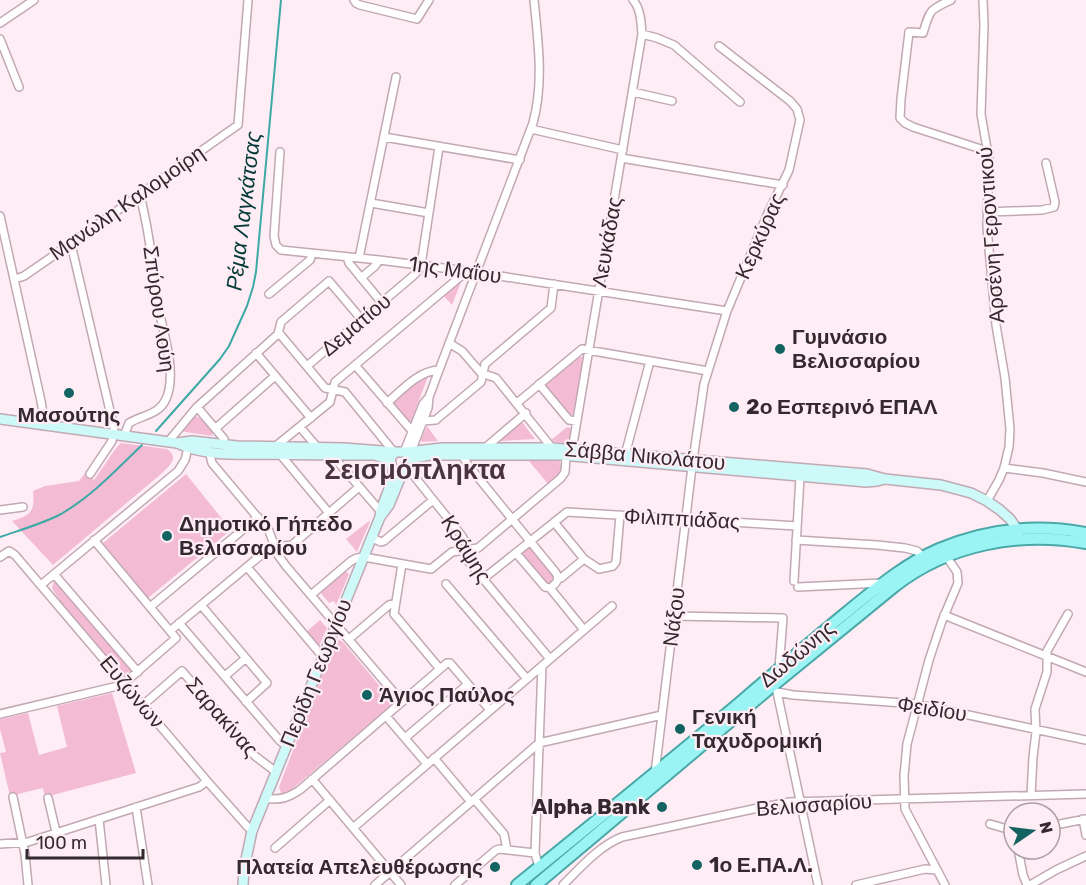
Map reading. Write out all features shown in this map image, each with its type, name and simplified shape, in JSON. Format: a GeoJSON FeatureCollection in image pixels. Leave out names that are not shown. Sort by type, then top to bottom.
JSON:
{"type":"FeatureCollection","features":[{"type":"Feature","properties":{"kind":"main road","name":"Δωδώνης"},"geometry":{"type":"LineString","coordinates":[[536,885],[901,582],[946,556],[1018,534],[1052,529],[1086,533]]}},
{"type":"Feature","properties":{"kind":"main road","name":"Δωδώνης"},"geometry":{"type":"LineString","coordinates":[[516,885],[903,568],[950,545],[997,531],[1086,543]]}},
{"type":"Feature","properties":{"kind":"street"},"geometry":{"type":"LineString","coordinates":[[0,23],[34,0]]}},
{"type":"Feature","properties":{"kind":"street","name":"Μανώλη Καλομοίρη"},"geometry":{"type":"LineString","coordinates":[[15,279],[24,276],[71,244],[238,125],[248,0]]}},
{"type":"Feature","properties":{"kind":"street"},"geometry":{"type":"LineString","coordinates":[[354,0],[360,6],[417,19],[429,0]]}},
{"type":"Feature","properties":{"kind":"street"},"geometry":{"type":"LineString","coordinates":[[400,459],[423,421],[439,370],[531,129],[538,102],[539,82],[534,0]]}},
{"type":"Feature","properties":{"kind":"street","name":"Λευκάδας"},"geometry":{"type":"LineString","coordinates":[[364,557],[431,569],[452,552],[478,548],[563,476],[577,421],[642,34],[639,10],[633,0]]}},
{"type":"Feature","properties":{"kind":"street"},"geometry":{"type":"LineString","coordinates":[[951,0],[931,10],[923,33],[909,32],[900,118],[904,123],[913,127],[987,151]]}},
{"type":"Feature","properties":{"kind":"street","name":"Αρσένη Γεροντικού"},"geometry":{"type":"LineString","coordinates":[[983,0],[981,114],[989,182],[987,212],[991,281],[1009,408],[1009,441],[1004,468],[987,501]]}},
{"type":"Feature","properties":{"kind":"street"},"geometry":{"type":"LineString","coordinates":[[642,34],[662,40],[679,49],[740,102]]}},
{"type":"Feature","properties":{"kind":"street"},"geometry":{"type":"LineString","coordinates":[[0,39],[19,87]]}},
{"type":"Feature","properties":{"kind":"street","name":"Κερκύρας"},"geometry":{"type":"LineString","coordinates":[[693,464],[701,402],[708,371],[727,311],[789,170],[800,120],[798,111],[787,98],[718,46]]}},
{"type":"Feature","properties":{"kind":"street"},"geometry":{"type":"LineString","coordinates":[[359,258],[396,77]]}},
{"type":"Feature","properties":{"kind":"street"},"geometry":{"type":"LineString","coordinates":[[633,92],[672,101]]}},
{"type":"Feature","properties":{"kind":"street"},"geometry":{"type":"LineString","coordinates":[[531,129],[622,154],[783,185]]}},
{"type":"Feature","properties":{"kind":"street"},"geometry":{"type":"LineString","coordinates":[[384,137],[520,160]]}},
{"type":"Feature","properties":{"kind":"street"},"geometry":{"type":"LineString","coordinates":[[421,265],[439,147]]}},
{"type":"Feature","properties":{"kind":"street","name":"1ης Μαΐου"},"geometry":{"type":"LineString","coordinates":[[279,152],[274,241],[281,250],[476,272],[727,311]]}},
{"type":"Feature","properties":{"kind":"street"},"geometry":{"type":"LineString","coordinates":[[987,212],[1042,210],[1054,207],[1055,201],[1046,163]]}},
{"type":"Feature","properties":{"kind":"street","name":"Σπύρου Λούη"},"geometry":{"type":"LineString","coordinates":[[90,474],[110,444],[123,436],[129,423],[155,412],[163,405],[168,392],[169,355],[155,292],[140,195]]}},
{"type":"Feature","properties":{"kind":"street"},"geometry":{"type":"LineString","coordinates":[[371,203],[429,213]]}},
{"type":"Feature","properties":{"kind":"street"},"geometry":{"type":"LineString","coordinates":[[0,216],[45,425]]}},
{"type":"Feature","properties":{"kind":"street"},"geometry":{"type":"LineString","coordinates":[[71,244],[113,423],[123,436]]}},
{"type":"Feature","properties":{"kind":"street"},"geometry":{"type":"LineString","coordinates":[[269,294],[310,260],[312,254]]}},
{"type":"Feature","properties":{"kind":"street"},"geometry":{"type":"LineString","coordinates":[[348,257],[348,261],[382,303]]}},
{"type":"Feature","properties":{"kind":"street"},"geometry":{"type":"LineString","coordinates":[[361,278],[379,260]]}},
{"type":"Feature","properties":{"kind":"street","name":"Δεματίου"},"geometry":{"type":"LineString","coordinates":[[307,366],[413,276],[421,265]]}},
{"type":"Feature","properties":{"kind":"street"},"geometry":{"type":"LineString","coordinates":[[278,450],[300,427],[330,402],[335,382],[467,271]]}},
{"type":"Feature","properties":{"kind":"street"},"geometry":{"type":"LineString","coordinates":[[173,443],[198,407],[279,333],[282,320],[329,281],[362,320]]}},
{"type":"Feature","properties":{"kind":"street"},"geometry":{"type":"LineString","coordinates":[[423,421],[436,420],[481,382],[485,364],[551,308],[554,284]]}},
{"type":"Feature","properties":{"kind":"street","name":"Κράψης"},"geometry":{"type":"LineString","coordinates":[[279,333],[325,388],[345,392],[464,539],[469,562],[550,659]]}},
{"type":"Feature","properties":{"kind":"street"},"geometry":{"type":"LineString","coordinates":[[449,343],[462,351],[482,373],[496,378],[552,448]]}},
{"type":"Feature","properties":{"kind":"street"},"geometry":{"type":"LineString","coordinates":[[517,403],[581,350],[708,371]]}},
{"type":"Feature","properties":{"kind":"street"},"geometry":{"type":"LineString","coordinates":[[256,353],[311,418]]}},
{"type":"Feature","properties":{"kind":"street"},"geometry":{"type":"LineString","coordinates":[[625,455],[650,361]]}},
{"type":"Feature","properties":{"kind":"street"},"geometry":{"type":"LineString","coordinates":[[355,365],[412,431]]}},
{"type":"Feature","properties":{"kind":"street"},"geometry":{"type":"LineString","coordinates":[[387,403],[422,373],[439,370]]}},
{"type":"Feature","properties":{"kind":"street"},"geometry":{"type":"LineString","coordinates":[[216,428],[275,376]]}},
{"type":"Feature","properties":{"kind":"street"},"geometry":{"type":"LineString","coordinates":[[539,384],[569,420],[577,421]]}},
{"type":"Feature","properties":{"kind":"street"},"geometry":{"type":"LineString","coordinates":[[380,515],[392,479],[423,404],[429,398]]}},
{"type":"Feature","properties":{"kind":"street"},"geometry":{"type":"LineString","coordinates":[[198,407],[225,439],[225,445]]}},
{"type":"Feature","properties":{"kind":"street"},"geometry":{"type":"LineString","coordinates":[[485,448],[526,414]]}},
{"type":"Feature","properties":{"kind":"street"},"geometry":{"type":"LineString","coordinates":[[0,419],[173,443],[209,452],[317,447],[400,459]]}},
{"type":"Feature","properties":{"kind":"street"},"geometry":{"type":"LineString","coordinates":[[300,427],[317,447]]}},
{"type":"Feature","properties":{"kind":"street"},"geometry":{"type":"LineString","coordinates":[[173,443],[189,441],[400,459]]}},
{"type":"Feature","properties":{"kind":"street"},"geometry":{"type":"LineString","coordinates":[[41,585],[178,471],[185,460],[188,448]]}},
{"type":"Feature","properties":{"kind":"street","name":"Σάββα Νικολάτου"},"geometry":{"type":"LineString","coordinates":[[400,459],[437,448],[552,448],[570,453],[693,464],[867,474],[885,479],[940,484],[961,490],[987,501],[1010,519],[1018,534]]}},
{"type":"Feature","properties":{"kind":"street"},"geometry":{"type":"LineString","coordinates":[[278,450],[329,513]]}},
{"type":"Feature","properties":{"kind":"street"},"geometry":{"type":"LineString","coordinates":[[209,452],[212,463],[271,533],[283,562],[402,702]]}},
{"type":"Feature","properties":{"kind":"street","name":"Σάββα Νικολάτου"},"geometry":{"type":"LineString","coordinates":[[400,459],[430,455],[570,453],[625,455],[800,477],[866,482],[885,479]]}},
{"type":"Feature","properties":{"kind":"street"},"geometry":{"type":"LineString","coordinates":[[332,455],[380,515]]}},
{"type":"Feature","properties":{"kind":"street"},"geometry":{"type":"LineString","coordinates":[[462,455],[556,573],[558,579]]}},
{"type":"Feature","properties":{"kind":"street","name":"Περίδη Γεωργίου"},"geometry":{"type":"LineString","coordinates":[[243,885],[245,860],[252,831],[380,515],[389,505],[400,459]]}},
{"type":"Feature","properties":{"kind":"street","name":"Νάξου"},"geometry":{"type":"LineString","coordinates":[[655,773],[693,464]]}},
{"type":"Feature","properties":{"kind":"street"},"geometry":{"type":"LineString","coordinates":[[1004,468],[1086,482]]}},
{"type":"Feature","properties":{"kind":"street"},"geometry":{"type":"LineString","coordinates":[[800,477],[796,584],[884,583]]}},
{"type":"Feature","properties":{"kind":"street"},"geometry":{"type":"LineString","coordinates":[[170,631],[267,550],[292,545],[359,487]]}},
{"type":"Feature","properties":{"kind":"street"},"geometry":{"type":"LineString","coordinates":[[372,538],[381,542],[385,541],[433,500]]}},
{"type":"Feature","properties":{"kind":"street"},"geometry":{"type":"LineString","coordinates":[[0,510],[22,507]]}},
{"type":"Feature","properties":{"kind":"street","name":"Φιλιππιάδας"},"geometry":{"type":"LineString","coordinates":[[554,522],[567,512],[797,526]]}},
{"type":"Feature","properties":{"kind":"street"},"geometry":{"type":"LineString","coordinates":[[483,579],[554,522],[584,559],[599,569],[613,566],[616,562],[620,515]]}},
{"type":"Feature","properties":{"kind":"street"},"geometry":{"type":"LineString","coordinates":[[150,607],[258,517]]}},
{"type":"Feature","properties":{"kind":"street"},"geometry":{"type":"LineString","coordinates":[[0,714],[124,684],[176,638],[94,540]]}},
{"type":"Feature","properties":{"kind":"street"},"geometry":{"type":"LineString","coordinates":[[796,540],[905,548],[917,551],[923,557]]}},
{"type":"Feature","properties":{"kind":"street","name":"Ευζώνων"},"geometry":{"type":"LineString","coordinates":[[0,556],[12,552],[252,831]]}},
{"type":"Feature","properties":{"kind":"street"},"geometry":{"type":"LineString","coordinates":[[516,553],[542,585],[547,589],[550,588],[584,630]]}},
{"type":"Feature","properties":{"kind":"street"},"geometry":{"type":"LineString","coordinates":[[945,885],[905,808],[904,800],[906,749],[917,704],[944,615],[958,581],[956,571],[946,556]]}},
{"type":"Feature","properties":{"kind":"street"},"geometry":{"type":"LineString","coordinates":[[311,594],[351,561],[364,557]]}},
{"type":"Feature","properties":{"kind":"street"},"geometry":{"type":"LineString","coordinates":[[550,588],[584,559]]}},
{"type":"Feature","properties":{"kind":"street"},"geometry":{"type":"LineString","coordinates":[[402,564],[394,614],[440,669]]}},
{"type":"Feature","properties":{"kind":"street"},"geometry":{"type":"LineString","coordinates":[[247,567],[323,657]]}},
{"type":"Feature","properties":{"kind":"street"},"geometry":{"type":"LineString","coordinates":[[54,574],[138,672]]}},
{"type":"Feature","properties":{"kind":"street"},"geometry":{"type":"LineString","coordinates":[[446,584],[527,679]]}},
{"type":"Feature","properties":{"kind":"street"},"geometry":{"type":"LineString","coordinates":[[349,639],[389,605],[395,603]]}},
{"type":"Feature","properties":{"kind":"street"},"geometry":{"type":"LineString","coordinates":[[201,605],[267,683],[246,702]]}},
{"type":"Feature","properties":{"kind":"street"},"geometry":{"type":"LineString","coordinates":[[353,828],[612,606]]}},
{"type":"Feature","properties":{"kind":"street"},"geometry":{"type":"LineString","coordinates":[[1031,795],[1032,757],[1036,728],[1035,709],[1047,672],[1048,649],[1068,614]]}},
{"type":"Feature","properties":{"kind":"street"},"geometry":{"type":"LineString","coordinates":[[944,615],[1086,672]]}},
{"type":"Feature","properties":{"kind":"street"},"geometry":{"type":"LineString","coordinates":[[674,616],[783,618],[779,668]]}},
{"type":"Feature","properties":{"kind":"street"},"geometry":{"type":"LineString","coordinates":[[179,623],[280,741],[287,746]]}},
{"type":"Feature","properties":{"kind":"street"},"geometry":{"type":"LineString","coordinates":[[225,676],[246,658]]}},
{"type":"Feature","properties":{"kind":"street"},"geometry":{"type":"LineString","coordinates":[[265,798],[276,800],[296,793],[447,663],[450,663],[490,711]]}},
{"type":"Feature","properties":{"kind":"street"},"geometry":{"type":"LineString","coordinates":[[539,867],[535,853],[542,666]]}},
{"type":"Feature","properties":{"kind":"street","name":"Σαρακίνας"},"geometry":{"type":"LineString","coordinates":[[143,705],[182,671],[255,756],[276,772]]}},
{"type":"Feature","properties":{"kind":"street"},"geometry":{"type":"LineString","coordinates":[[405,738],[468,684]]}},
{"type":"Feature","properties":{"kind":"street"},"geometry":{"type":"LineString","coordinates":[[774,688],[818,885]]}},
{"type":"Feature","properties":{"kind":"street","name":"Φειδίου"},"geometry":{"type":"LineString","coordinates":[[774,688],[793,695],[917,704],[1086,740]]}},
{"type":"Feature","properties":{"kind":"street"},"geometry":{"type":"LineString","coordinates":[[375,885],[539,743],[662,715]]}},
{"type":"Feature","properties":{"kind":"street"},"geometry":{"type":"LineString","coordinates":[[386,716],[427,764]]}},
{"type":"Feature","properties":{"kind":"street"},"geometry":{"type":"LineString","coordinates":[[434,758],[504,834],[507,850]]}},
{"type":"Feature","properties":{"kind":"street"},"geometry":{"type":"LineString","coordinates":[[312,779],[401,885]]}},
{"type":"Feature","properties":{"kind":"street"},"geometry":{"type":"LineString","coordinates":[[0,844],[23,843],[199,787],[207,781]]}},
{"type":"Feature","properties":{"kind":"street","name":"Βελισσαρίου"},"geometry":{"type":"LineString","coordinates":[[563,885],[601,850],[625,836],[779,804],[1086,794]]}},
{"type":"Feature","properties":{"kind":"street"},"geometry":{"type":"LineString","coordinates":[[13,796],[23,843],[28,885]]}},
{"type":"Feature","properties":{"kind":"street"},"geometry":{"type":"LineString","coordinates":[[48,798],[56,832]]}},
{"type":"Feature","properties":{"kind":"street"},"geometry":{"type":"LineString","coordinates":[[274,848],[330,800]]}},
{"type":"Feature","properties":{"kind":"street"},"geometry":{"type":"LineString","coordinates":[[136,807],[148,885]]}},
{"type":"Feature","properties":{"kind":"street"},"geometry":{"type":"LineString","coordinates":[[99,819],[106,885]]}},
{"type":"Feature","properties":{"kind":"street"},"geometry":{"type":"LineString","coordinates":[[1062,824],[1085,819],[1086,835]]}},
{"type":"Feature","properties":{"kind":"street"},"geometry":{"type":"LineString","coordinates":[[990,824],[1002,828]]}},
{"type":"Feature","properties":{"kind":"street"},"geometry":{"type":"LineString","coordinates":[[455,885],[496,850],[535,853]]}},
{"type":"Feature","properties":{"kind":"street"},"geometry":{"type":"LineString","coordinates":[[1020,861],[1023,875],[1029,885],[1084,856]]}},
{"type":"Feature","properties":{"kind":"street"},"geometry":{"type":"LineString","coordinates":[[856,885],[885,882],[925,869],[937,870]]}},
{"type":"Feature","properties":{"kind":"shaded area"},"geometry":{"type":"Polygon","coordinates":[[[459,280],[461,282],[452,305],[442,294],[459,280]]]}},
{"type":"Feature","properties":{"kind":"shaded area"},"geometry":{"type":"Polygon","coordinates":[[[578,357],[583,357],[583,359],[573,415],[569,416],[544,386],[578,357]]]}},
{"type":"Feature","properties":{"kind":"shaded area"},"geometry":{"type":"Polygon","coordinates":[[[425,374],[429,374],[410,424],[393,401],[425,374]]]}},
{"type":"Feature","properties":{"kind":"shaded area"},"geometry":{"type":"Polygon","coordinates":[[[195,416],[207,425],[213,433],[212,436],[179,431],[190,418],[195,416]]]}},
{"type":"Feature","properties":{"kind":"shaded area"},"geometry":{"type":"Polygon","coordinates":[[[522,422],[535,439],[499,441],[522,422]]]}},
{"type":"Feature","properties":{"kind":"shaded area"},"geometry":{"type":"Polygon","coordinates":[[[427,426],[438,441],[422,442],[427,426]]]}},
{"type":"Feature","properties":{"kind":"shaded area"},"geometry":{"type":"Polygon","coordinates":[[[567,427],[571,428],[569,439],[564,443],[550,441],[567,427]]]}},
{"type":"Feature","properties":{"kind":"shaded area"},"geometry":{"type":"Polygon","coordinates":[[[121,443],[167,449],[173,456],[172,462],[161,474],[53,565],[12,521],[30,512],[33,504],[33,491],[45,486],[79,481],[85,473],[94,480],[121,443]]]}},
{"type":"Feature","properties":{"kind":"shaded area"},"geometry":{"type":"Polygon","coordinates":[[[529,461],[559,461],[562,468],[557,477],[548,484],[529,461]]]}},
{"type":"Feature","properties":{"kind":"shaded area","name":"Δημοτικό Γήπεδο Βελισσαρίου"},"geometry":{"type":"Polygon","coordinates":[[[186,474],[231,530],[148,598],[103,543],[186,474]]]}},
{"type":"Feature","properties":{"kind":"shaded area"},"geometry":{"type":"Polygon","coordinates":[[[370,522],[357,552],[346,539],[370,522]]]}},
{"type":"Feature","properties":{"kind":"shaded area"},"geometry":{"type":"Polygon","coordinates":[[[527,547],[532,549],[552,573],[553,582],[547,586],[523,558],[524,549],[527,547]]]}},
{"type":"Feature","properties":{"kind":"shaded area"},"geometry":{"type":"Polygon","coordinates":[[[345,571],[349,574],[336,605],[334,601],[329,603],[320,592],[345,571]]]}},
{"type":"Feature","properties":{"kind":"shaded area"},"geometry":{"type":"Polygon","coordinates":[[[54,582],[57,582],[132,670],[123,677],[66,610],[53,590],[54,582]]]}},
{"type":"Feature","properties":{"kind":"shaded area"},"geometry":{"type":"Polygon","coordinates":[[[320,620],[327,628],[318,648],[305,633],[320,620]]]}},
{"type":"Feature","properties":{"kind":"shaded area"},"geometry":{"type":"Polygon","coordinates":[[[338,640],[342,641],[394,703],[291,790],[281,793],[279,787],[334,644],[338,640]]]}},
{"type":"Feature","properties":{"kind":"shaded area"},"geometry":{"type":"Polygon","coordinates":[[[112,693],[136,773],[45,797],[43,788],[10,796],[0,753],[6,752],[0,719],[28,713],[39,755],[67,747],[57,706],[112,693]]]}},
{"type":"Feature","properties":{"kind":"waterway","name":"Ρέμα Λαγκάτσας"},"geometry":{"type":"LineString","coordinates":[[156,431],[229,346],[253,287],[281,0]]}},
{"type":"Feature","properties":{"kind":"waterway","name":"Ρέμα Λαγκάτσας"},"geometry":{"type":"LineString","coordinates":[[0,537],[46,521],[72,507],[103,482],[142,445]]}},
{"type":"Feature","properties":{"kind":"place","name":"Γυμνάσιο Βελισσαρίου"},"geometry":{"type":"Point","coordinates":[780,349]}},
{"type":"Feature","properties":{"kind":"place","name":"Μασούτης"},"geometry":{"type":"Point","coordinates":[69,393]}},
{"type":"Feature","properties":{"kind":"place","name":"2ο Εσπερινό ΕΠΑΛ"},"geometry":{"type":"Point","coordinates":[734,407]}},
{"type":"Feature","properties":{"kind":"place","name":"Δημοτικό Γήπεδο Βελισσαρίου"},"geometry":{"type":"Point","coordinates":[167,536]}},
{"type":"Feature","properties":{"kind":"place","name":"Άγιος Παύλος"},"geometry":{"type":"Point","coordinates":[367,695]}},
{"type":"Feature","properties":{"kind":"place","name":"Γενική Ταχυδρομική"},"geometry":{"type":"Point","coordinates":[680,729]}},
{"type":"Feature","properties":{"kind":"place","name":"Alpha Bank"},"geometry":{"type":"Point","coordinates":[662,807]}},
{"type":"Feature","properties":{"kind":"place","name":"1ο Ε.ΠΑ.Λ."},"geometry":{"type":"Point","coordinates":[697,865]}},
{"type":"Feature","properties":{"kind":"place","name":"Πλατεία Απελευθέρωσης"},"geometry":{"type":"Point","coordinates":[495,867]}},
{"type":"Feature","properties":{"kind":"district","name":"Σεισμόπληκτα"},"geometry":{"type":"Point","coordinates":[415,470]}}]}
